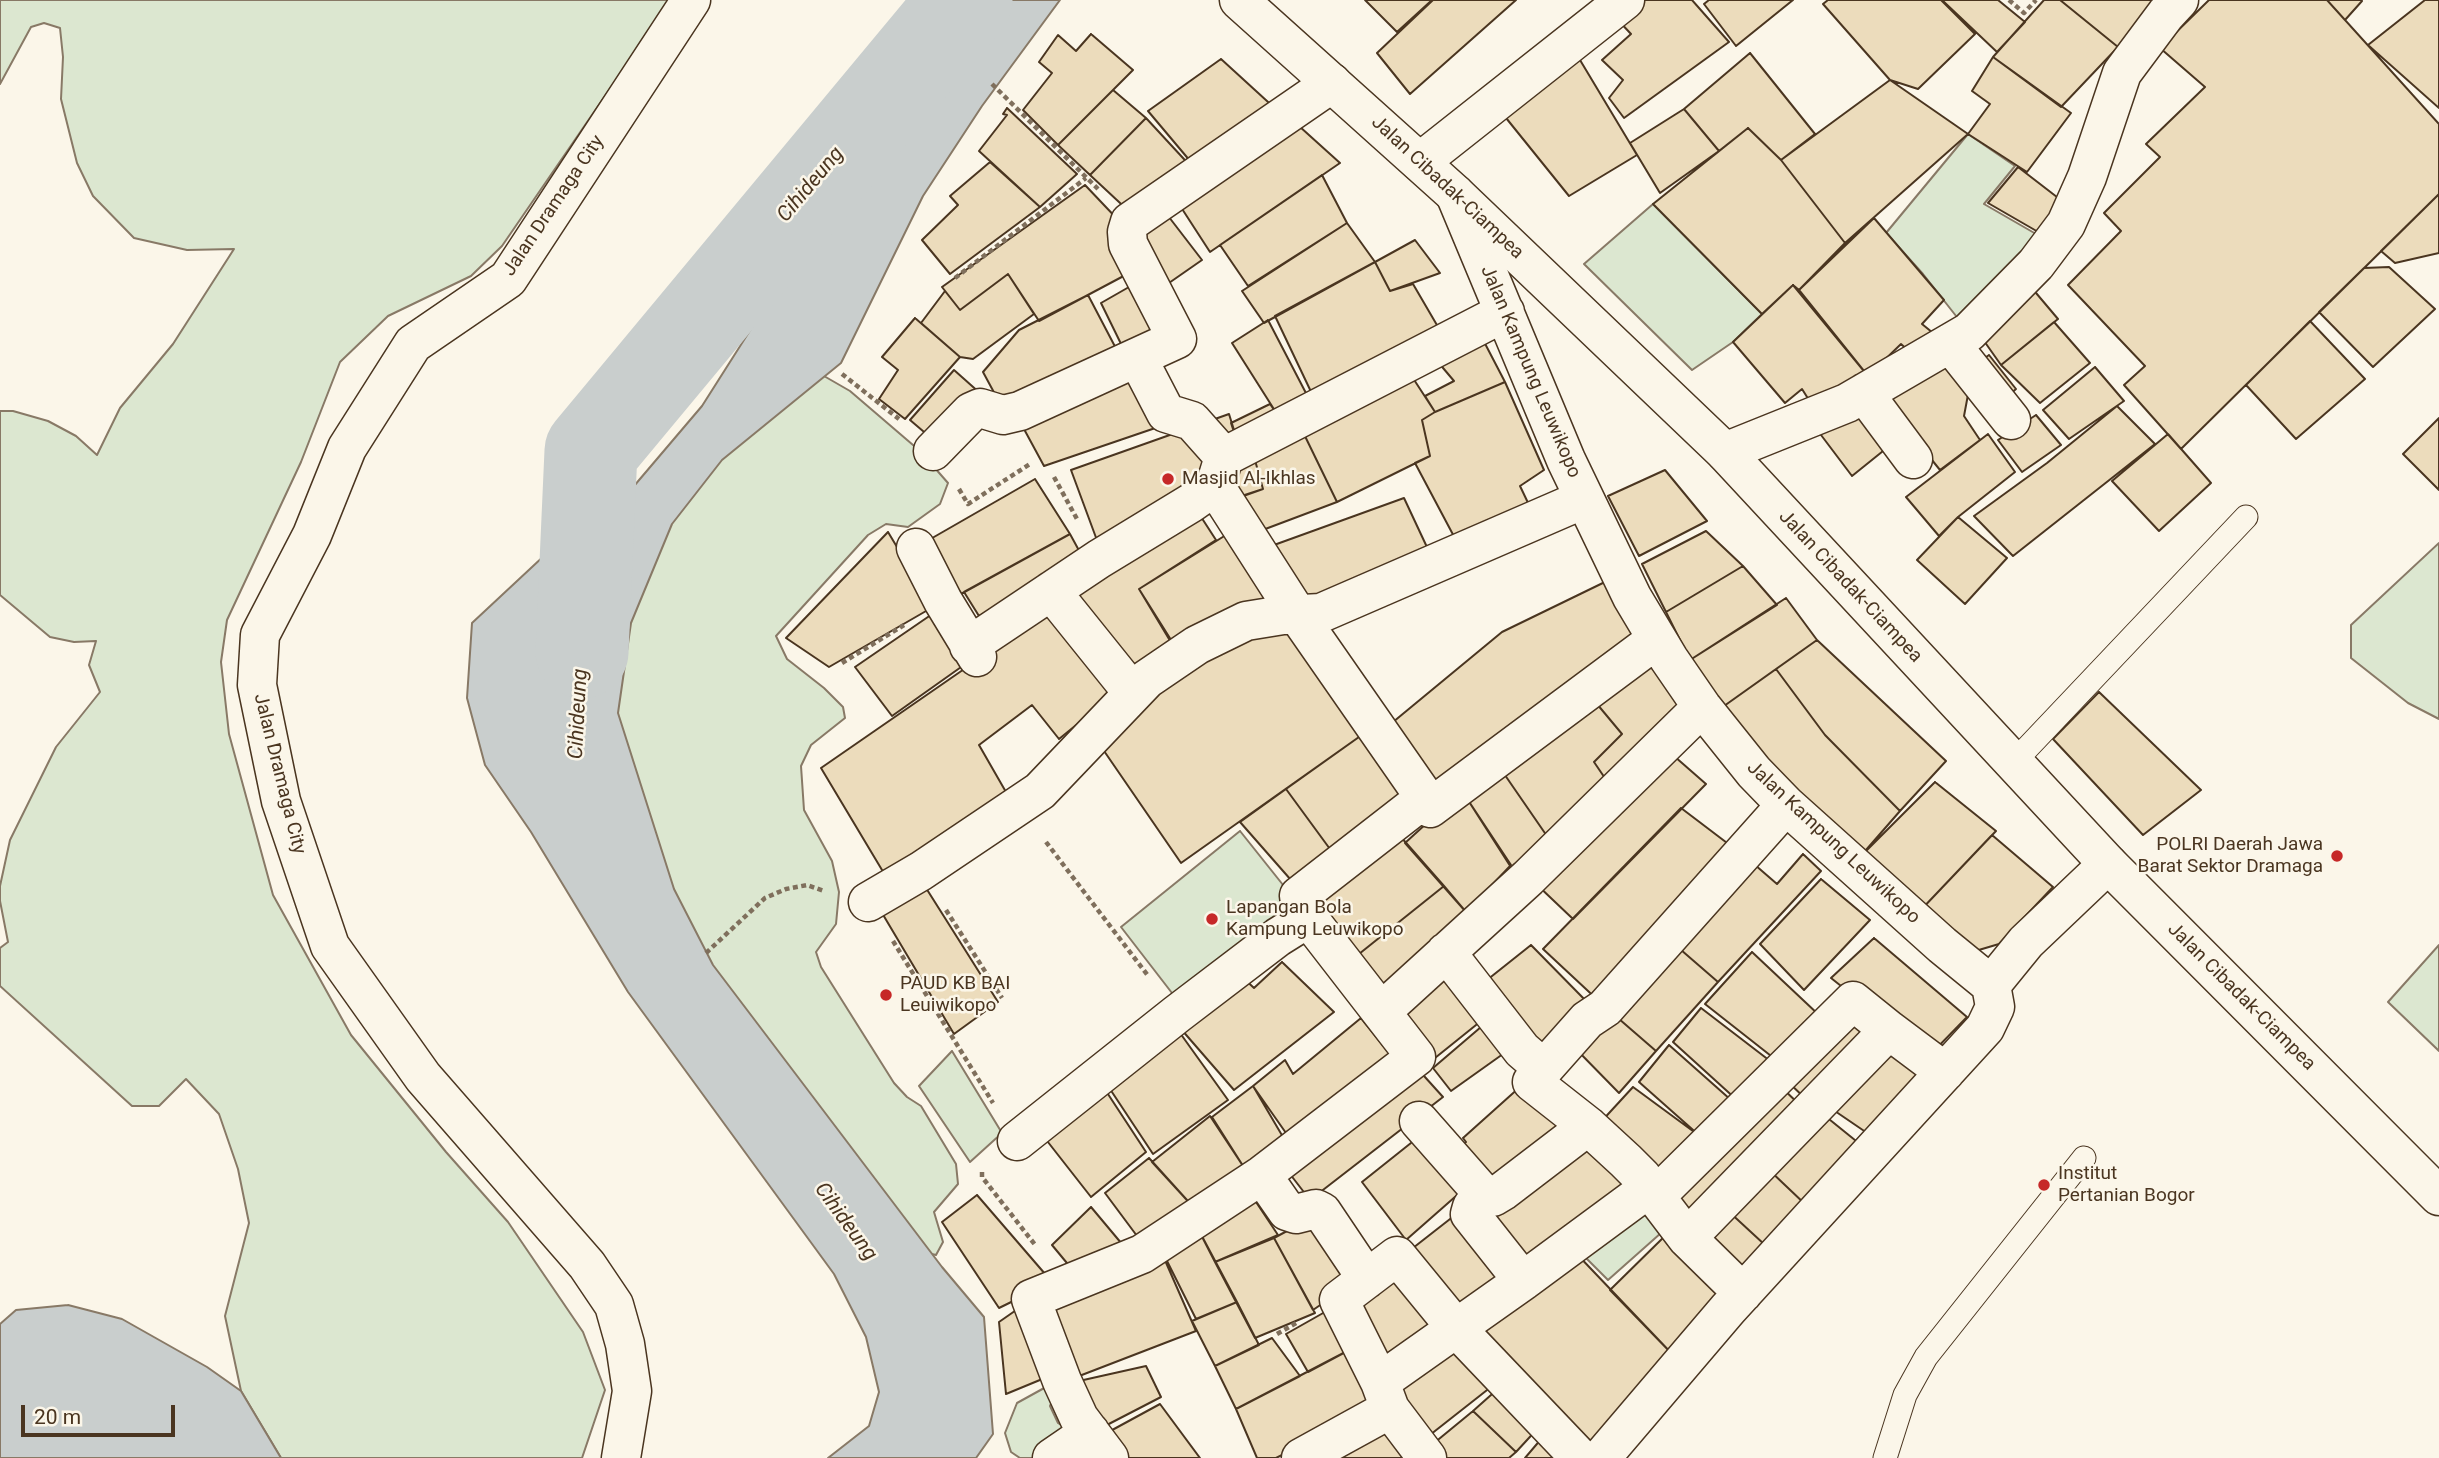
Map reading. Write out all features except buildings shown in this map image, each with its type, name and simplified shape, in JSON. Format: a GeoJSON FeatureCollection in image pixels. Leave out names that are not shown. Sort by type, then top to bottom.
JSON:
{"type":"FeatureCollection","features":[{"type":"Feature","properties":{"kind":"main road","name":"Jalan Dramaga City"},"geometry":{"type":"LineString","coordinates":[[621,1458],[632,1391],[625,1344],[614,1305],[587,1265],[423,1077],[330,946],[281,801],[257,685],[261,635],[312,535],[347,448],[413,344],[508,279],[691,0]]}},
{"type":"Feature","properties":{"kind":"main road"},"geometry":{"type":"LineString","coordinates":[[1420,162],[1625,0]]}},
{"type":"Feature","properties":{"kind":"main road"},"geometry":{"type":"LineString","coordinates":[[1725,452],[1847,403],[1969,332],[2036,264],[2066,224],[2087,177],[2122,73],[2179,0]]}},
{"type":"Feature","properties":{"kind":"main road","name":"Jalan Cibadak-Ciampea"},"geometry":{"type":"LineString","coordinates":[[1256,5],[1332,83],[1455,194],[1725,452],[2108,864],[2439,1195]]}},
{"type":"Feature","properties":{"kind":"main road"},"geometry":{"type":"LineString","coordinates":[[933,451],[971,412],[980,408],[1003,415],[1020,411],[1177,339],[1128,244],[1130,222],[1332,83]]}},
{"type":"Feature","properties":{"kind":"main road","name":"Jalan Kampung Leuwikopo"},"geometry":{"type":"LineString","coordinates":[[1455,194],[1584,499],[1633,597],[1702,708],[1754,772],[1786,805],[1942,945],[1991,985]]}},
{"type":"Feature","properties":{"kind":"main road"},"geometry":{"type":"LineString","coordinates":[[916,548],[973,651],[1051,590],[1219,472],[1505,312]]}},
{"type":"Feature","properties":{"kind":"main road"},"geometry":{"type":"LineString","coordinates":[[1950,343],[2011,420]]}},
{"type":"Feature","properties":{"kind":"main road"},"geometry":{"type":"LineString","coordinates":[[1052,1458],[1099,1445],[1079,1418],[1031,1299],[1142,1254],[1262,1175],[1416,1057],[1313,924],[1299,896],[1425,798],[1297,614],[1192,421],[1166,413],[1138,359]]}},
{"type":"Feature","properties":{"kind":"main road"},"geometry":{"type":"LineString","coordinates":[[1864,393],[1913,459]]}},
{"type":"Feature","properties":{"kind":"main road"},"geometry":{"type":"LineString","coordinates":[[868,901],[921,870],[1040,791],[1147,679],[1197,645],[1246,621],[1321,613],[1584,499]]}},
{"type":"Feature","properties":{"kind":"main road"},"geometry":{"type":"LineString","coordinates":[[1051,590],[1133,693]]}},
{"type":"Feature","properties":{"kind":"main road"},"geometry":{"type":"LineString","coordinates":[[1430,808],[1657,639]]}},
{"type":"Feature","properties":{"kind":"main road"},"geometry":{"type":"LineString","coordinates":[[1381,1012],[1528,878],[1702,708]]}},
{"type":"Feature","properties":{"kind":"main road"},"geometry":{"type":"LineString","coordinates":[[1743,1293],[1687,1238],[1642,1177],[1588,1126],[1532,1082],[1587,1020],[1605,1008],[1786,805]]}},
{"type":"Feature","properties":{"kind":"main road"},"geometry":{"type":"LineString","coordinates":[[1601,1458],[1743,1293],[1985,1028],[1994,1007],[1991,985],[2026,942],[2108,864]]}},
{"type":"Feature","properties":{"kind":"main road"},"geometry":{"type":"LineString","coordinates":[[1017,1141],[1177,1014],[1295,926],[1303,922],[1313,924]]}},
{"type":"Feature","properties":{"kind":"main road"},"geometry":{"type":"LineString","coordinates":[[1446,952],[1522,1050],[1544,1069]]}},
{"type":"Feature","properties":{"kind":"main road"},"geometry":{"type":"LineString","coordinates":[[1301,1458],[1385,1395],[1456,1328],[1652,1193],[1853,1001],[1945,1072]]}},
{"type":"Feature","properties":{"kind":"main road"},"geometry":{"type":"LineString","coordinates":[[1687,1238],[1889,1030]]}},
{"type":"Feature","properties":{"kind":"main road"},"geometry":{"type":"LineString","coordinates":[[1419,1121],[1478,1188],[1481,1195]]}},
{"type":"Feature","properties":{"kind":"main road"},"geometry":{"type":"LineString","coordinates":[[1481,1195],[1493,1197],[1503,1191],[1588,1126]]}},
{"type":"Feature","properties":{"kind":"main road"},"geometry":{"type":"LineString","coordinates":[[1262,1175],[1287,1211],[1296,1214],[1316,1209],[1322,1212],[1367,1279]]}},
{"type":"Feature","properties":{"kind":"main road"},"geometry":{"type":"LineString","coordinates":[[1481,1195],[1470,1214],[1523,1281]]}},
{"type":"Feature","properties":{"kind":"main road"},"geometry":{"type":"LineString","coordinates":[[1427,1458],[1385,1395],[1339,1300],[1397,1255],[1456,1328],[1580,1458]]}},
{"type":"Feature","properties":{"kind":"lane"},"geometry":{"type":"LineString","coordinates":[[2013,763],[2246,517]]}},
{"type":"Feature","properties":{"kind":"lane"},"geometry":{"type":"LineString","coordinates":[[1885,1458],[1905,1395],[1926,1357],[2084,1158]]}},
{"type":"Feature","properties":{"kind":"path"},"geometry":{"type":"LineString","coordinates":[[2009,0],[2024,13],[2036,0]]}},
{"type":"Feature","properties":{"kind":"path"},"geometry":{"type":"LineString","coordinates":[[992,84],[1130,222]]}},
{"type":"Feature","properties":{"kind":"path"},"geometry":{"type":"LineString","coordinates":[[955,278],[1086,178]]}},
{"type":"Feature","properties":{"kind":"path"},"geometry":{"type":"LineString","coordinates":[[842,374],[903,422],[933,451],[968,504],[1030,464]]}},
{"type":"Feature","properties":{"kind":"path"},"geometry":{"type":"LineString","coordinates":[[842,663],[943,600]]}},
{"type":"Feature","properties":{"kind":"path"},"geometry":{"type":"LineString","coordinates":[[1017,806],[1177,1014]]}},
{"type":"Feature","properties":{"kind":"path"},"geometry":{"type":"LineString","coordinates":[[921,870],[1002,998]]}},
{"type":"Feature","properties":{"kind":"path"},"geometry":{"type":"LineString","coordinates":[[706,953],[765,898],[786,889],[807,885],[816,887],[824,891],[834,908],[844,912],[868,901],[1017,1141]]}},
{"type":"Feature","properties":{"kind":"path"},"geometry":{"type":"LineString","coordinates":[[985,1165],[982,1177],[1065,1283]]}},
{"type":"Feature","properties":{"kind":"green space"},"geometry":{"type":"Polygon","coordinates":[[[0,0],[671,0],[502,246],[471,276],[388,316],[340,362],[301,462],[227,620],[221,662],[229,734],[273,895],[351,1035],[446,1152],[508,1222],[583,1332],[605,1390],[582,1458],[281,1458],[241,1391],[225,1316],[249,1223],[238,1169],[219,1114],[186,1079],[159,1106],[132,1106],[0,986],[0,948],[8,942],[0,901],[0,886],[10,840],[56,747],[100,692],[89,665],[96,641],[74,642],[50,637],[0,595],[0,411],[13,411],[48,421],[76,436],[97,455],[120,408],[173,344],[234,249],[187,250],[134,238],[93,196],[77,163],[61,99],[63,57],[60,28],[44,23],[31,27],[0,84],[0,0]]]}},
{"type":"Feature","properties":{"kind":"green space"},"geometry":{"type":"Polygon","coordinates":[[[1968,134],[2015,166],[1984,204],[2043,238],[1960,321],[1886,233],[1968,134]]]}},
{"type":"Feature","properties":{"kind":"green space"},"geometry":{"type":"Polygon","coordinates":[[[1653,204],[1762,314],[1733,342],[1692,370],[1584,264],[1653,204]]]}},
{"type":"Feature","properties":{"kind":"green space"},"geometry":{"type":"Polygon","coordinates":[[[817,372],[850,391],[920,451],[948,483],[940,504],[908,527],[886,524],[868,535],[776,636],[787,659],[843,707],[845,718],[811,745],[801,766],[804,810],[832,861],[839,892],[836,924],[816,952],[821,967],[894,1083],[907,1097],[921,1106],[956,1164],[958,1184],[934,1212],[943,1242],[936,1255],[893,1245],[749,1081],[591,694],[658,507],[817,372]]]}},
{"type":"Feature","properties":{"kind":"green space"},"geometry":{"type":"Polygon","coordinates":[[[2439,543],[2439,719],[2408,703],[2351,658],[2351,625],[2439,543]]]}},
{"type":"Feature","properties":{"kind":"green space","name":"Lapangan Bola Kampung Leuwikopo"},"geometry":{"type":"Polygon","coordinates":[[[1240,831],[1303,910],[1182,1006],[1121,927],[1240,831]]]}},
{"type":"Feature","properties":{"kind":"green space"},"geometry":{"type":"Polygon","coordinates":[[[2439,945],[2439,1051],[2388,1002],[2439,945]]]}},
{"type":"Feature","properties":{"kind":"green space"},"geometry":{"type":"Polygon","coordinates":[[[952,1051],[1002,1133],[970,1162],[919,1086],[952,1051]]]}},
{"type":"Feature","properties":{"kind":"green space"},"geometry":{"type":"Polygon","coordinates":[[[1643,1198],[1670,1225],[1608,1280],[1576,1248],[1643,1198]]]}},
{"type":"Feature","properties":{"kind":"green space"},"geometry":{"type":"Polygon","coordinates":[[[1046,1387],[1054,1397],[1050,1406],[1058,1423],[1069,1430],[1074,1458],[1020,1458],[1011,1452],[1005,1433],[1017,1403],[1046,1387]]]}},
{"type":"Feature","properties":{"kind":"water"},"geometry":{"type":"Polygon","coordinates":[[[946,0],[1060,0],[982,106],[923,196],[841,363],[722,460],[672,524],[631,623],[618,713],[674,889],[713,965],[942,1267],[984,1317],[993,1434],[976,1458],[828,1458],[869,1426],[879,1392],[866,1337],[834,1274],[628,992],[531,832],[485,765],[467,698],[472,623],[561,540],[617,506],[702,406],[756,321],[868,182],[873,141],[946,0]]]}},
{"type":"Feature","properties":{"kind":"water"},"geometry":{"type":"Polygon","coordinates":[[[68,1305],[122,1319],[207,1367],[241,1391],[281,1458],[0,1458],[0,1324],[16,1310],[68,1305]]]}},
{"type":"Feature","properties":{"kind":"waterway","name":"Cihideung"},"geometry":{"type":"LineString","coordinates":[[582,652],[591,451],[966,0]]}},
{"type":"Feature","properties":{"kind":"place","name":"Masjid Al-Ikhlas"},"geometry":{"type":"Point","coordinates":[1168,479]}},
{"type":"Feature","properties":{"kind":"place","name":"POLRI Daerah Jawa Barat Sektor Dramaga"},"geometry":{"type":"Point","coordinates":[2337,856]}},
{"type":"Feature","properties":{"kind":"place","name":"Lapangan Bola Kampung Leuwikopo"},"geometry":{"type":"Point","coordinates":[1212,919]}},
{"type":"Feature","properties":{"kind":"place","name":"PAUD KB BAI Leuiwikopo"},"geometry":{"type":"Point","coordinates":[886,995]}},
{"type":"Feature","properties":{"kind":"place","name":"Institut Pertanian Bogor"},"geometry":{"type":"Point","coordinates":[2044,1185]}}]}
